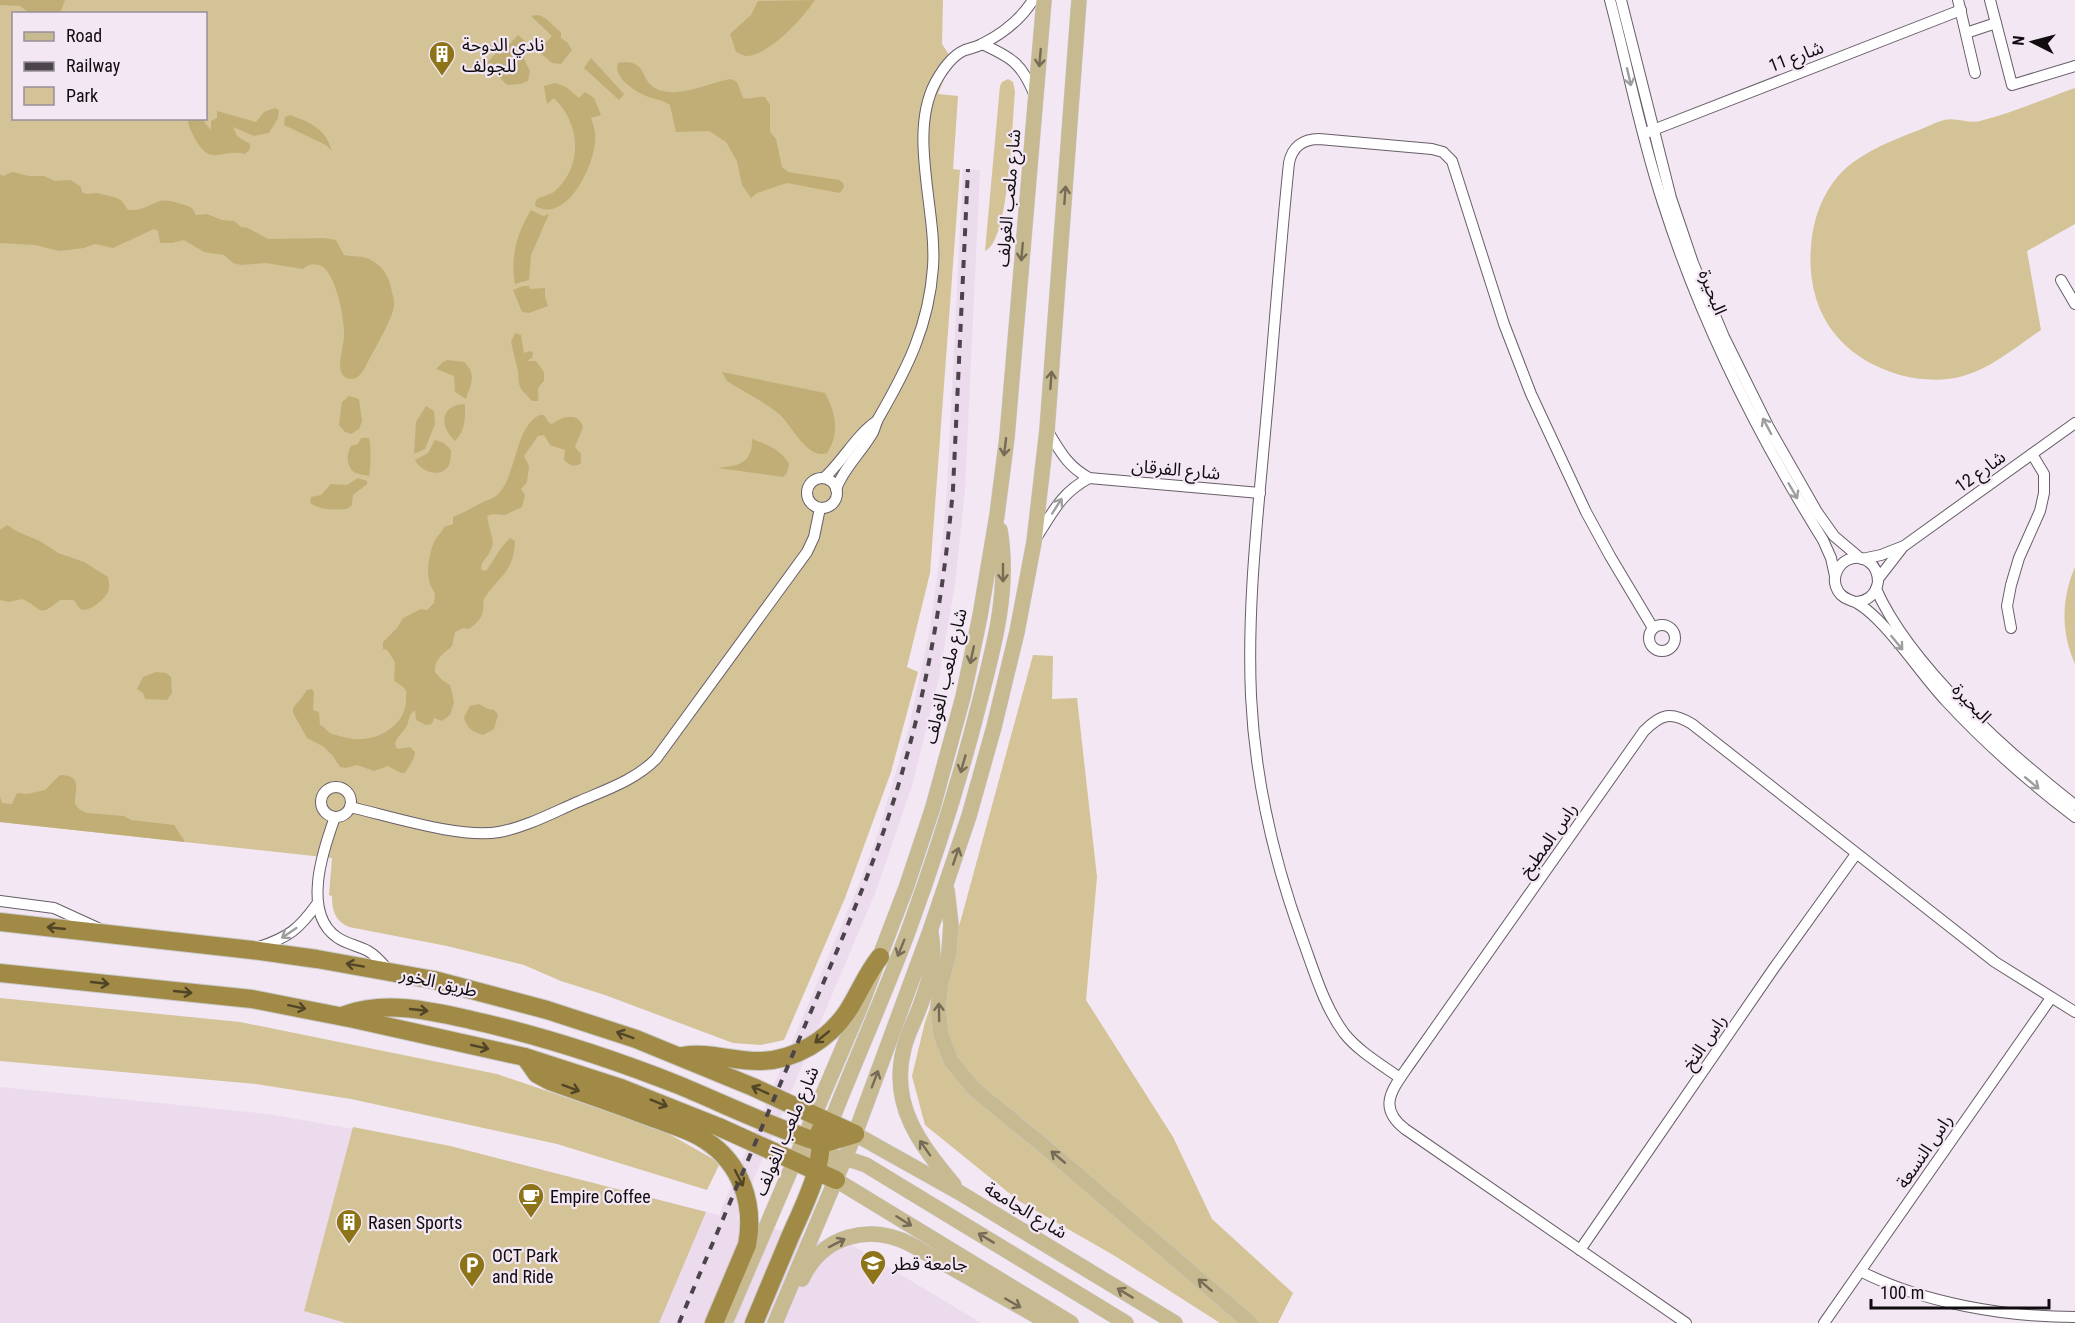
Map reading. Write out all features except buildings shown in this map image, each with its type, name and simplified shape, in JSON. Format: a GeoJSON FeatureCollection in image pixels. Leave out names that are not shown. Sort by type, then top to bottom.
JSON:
{"type":"FeatureCollection","features":[{"type":"Feature","properties":{"kind":"highway","name":"طريق الخور"},"geometry":{"type":"LineString","coordinates":[[0,922],[252,950],[434,980],[547,1010],[625,1035],[753,1087],[855,1134]]}},
{"type":"Feature","properties":{"kind":"highway"},"geometry":{"type":"LineString","coordinates":[[679,1057],[702,1054],[748,1061],[771,1060],[790,1056],[806,1049],[838,1024],[869,970],[880,957]]}},
{"type":"Feature","properties":{"kind":"highway"},"geometry":{"type":"LineString","coordinates":[[0,973],[252,999],[341,1016],[525,1057],[621,1088],[719,1126],[794,1160],[855,1134]]}},
{"type":"Feature","properties":{"kind":"highway"},"geometry":{"type":"LineString","coordinates":[[341,1016],[356,1011],[392,1008],[425,1010],[548,1040],[644,1072],[820,1150]]}},
{"type":"Feature","properties":{"kind":"highway"},"geometry":{"type":"LineString","coordinates":[[525,1057],[537,1074],[550,1081],[704,1139],[731,1164],[747,1198],[749,1233],[747,1245],[714,1323]]}},
{"type":"Feature","properties":{"kind":"highway"},"geometry":{"type":"LineString","coordinates":[[813,1114],[818,1123],[820,1150],[836,1180]]}},
{"type":"Feature","properties":{"kind":"highway"},"geometry":{"type":"LineString","coordinates":[[754,1323],[820,1150]]}},
{"type":"Feature","properties":{"kind":"main road","name":"شارع ملعب الغولف"},"geometry":{"type":"LineString","coordinates":[[813,1114],[860,1008],[906,888],[933,807],[960,708],[980,616],[997,515],[1006,437],[1044,0]]}},
{"type":"Feature","properties":{"kind":"main road"},"geometry":{"type":"LineString","coordinates":[[775,1323],[855,1134],[930,931],[969,816],[1017,632],[1034,542],[1047,430],[1079,0]]}},
{"type":"Feature","properties":{"kind":"main road","name":"شارع ملعب الغولف"},"geometry":{"type":"LineString","coordinates":[[725,1323],[794,1160],[820,1150],[908,931],[942,834],[972,735],[1000,610],[1003,563],[997,515]]}},
{"type":"Feature","properties":{"kind":"main road"},"geometry":{"type":"LineString","coordinates":[[946,885],[951,925],[950,952],[941,983],[938,1007],[940,1035],[951,1061],[974,1089],[1250,1323]]}},
{"type":"Feature","properties":{"kind":"main road"},"geometry":{"type":"LineString","coordinates":[[930,931],[934,950],[931,975],[904,1046],[901,1089],[910,1124],[918,1138],[962,1194]]}},
{"type":"Feature","properties":{"kind":"main road","name":"شارع الجامعة"},"geometry":{"type":"LineString","coordinates":[[855,1134],[962,1194],[1175,1323]]}},
{"type":"Feature","properties":{"kind":"main road"},"geometry":{"type":"LineString","coordinates":[[820,1150],[866,1165],[893,1180],[1126,1323]]}},
{"type":"Feature","properties":{"kind":"main road"},"geometry":{"type":"LineString","coordinates":[[836,1180],[1071,1323]]}},
{"type":"Feature","properties":{"kind":"main road"},"geometry":{"type":"LineString","coordinates":[[782,1323],[805,1272],[814,1259],[839,1241],[865,1234],[901,1239],[1031,1314],[1057,1323]]}},
{"type":"Feature","properties":{"kind":"street"},"geometry":{"type":"LineString","coordinates":[[877,421],[867,428],[824,478],[813,481],[807,492],[812,504],[820,508],[830,506],[836,499],[836,489],[840,479],[873,432],[909,364],[923,323],[929,298],[934,239],[924,151],[924,113],[935,83],[952,59],[1014,24],[1033,0]]}},
{"type":"Feature","properties":{"kind":"street","name":"البحيرة"},"geometry":{"type":"LineString","coordinates":[[1611,0],[1677,233],[1725,365],[1781,460],[1823,540],[1831,558],[1835,576]]}},
{"type":"Feature","properties":{"kind":"street","name":"البحيرة"},"geometry":{"type":"LineString","coordinates":[[1621,0],[1648,132]]}},
{"type":"Feature","properties":{"kind":"street"},"geometry":{"type":"LineString","coordinates":[[1990,0],[2012,85],[2075,66]]}},
{"type":"Feature","properties":{"kind":"street","name":"شارع 11"},"geometry":{"type":"LineString","coordinates":[[1648,132],[1959,5],[1975,73]]}},
{"type":"Feature","properties":{"kind":"street"},"geometry":{"type":"LineString","coordinates":[[1966,33],[1996,23]]}},
{"type":"Feature","properties":{"kind":"street"},"geometry":{"type":"LineString","coordinates":[[982,44],[1008,56],[1017,64],[1026,75],[1036,101]]}},
{"type":"Feature","properties":{"kind":"street"},"geometry":{"type":"LineString","coordinates":[[1400,1078],[1344,1033],[1321,991],[1293,913],[1275,851],[1262,792],[1251,698],[1252,582],[1288,175],[1292,154],[1300,144],[1314,139],[1437,150],[1448,156],[1455,168],[1477,244],[1531,394],[1561,461],[1610,556],[1653,628]]}},
{"type":"Feature","properties":{"kind":"street"},"geometry":{"type":"LineString","coordinates":[[2061,280],[2075,304]]}},
{"type":"Feature","properties":{"kind":"street","name":"شارع 12"},"geometry":{"type":"LineString","coordinates":[[1861,558],[1881,555],[1904,546],[2075,423]]}},
{"type":"Feature","properties":{"kind":"street"},"geometry":{"type":"LineString","coordinates":[[1034,542],[1069,490],[1089,478],[1072,468],[1047,430]]}},
{"type":"Feature","properties":{"kind":"street"},"geometry":{"type":"LineString","coordinates":[[2011,628],[2007,606],[2011,585],[2019,558],[2040,511],[2044,493],[2044,474],[2032,454]]}},
{"type":"Feature","properties":{"kind":"street","name":"البحيرة"},"geometry":{"type":"LineString","coordinates":[[1781,460],[1830,532],[1861,558]]}},
{"type":"Feature","properties":{"kind":"street"},"geometry":{"type":"LineString","coordinates":[[824,478],[832,482],[836,489]]}},
{"type":"Feature","properties":{"kind":"street","name":"شارع الفرقان"},"geometry":{"type":"LineString","coordinates":[[1089,478],[1260,493]]}},
{"type":"Feature","properties":{"kind":"street"},"geometry":{"type":"LineString","coordinates":[[350,807],[443,828],[488,833],[526,824],[635,777],[656,759],[807,552],[814,537],[820,508]]}},
{"type":"Feature","properties":{"kind":"street","name":"شارع 12"},"geometry":{"type":"LineString","coordinates":[[1877,584],[1904,546]]}},
{"type":"Feature","properties":{"kind":"street"},"geometry":{"type":"LineString","coordinates":[[1861,558],[1875,567],[1877,584],[1868,599],[1856,602],[1839,593],[1835,585],[1835,576],[1838,568],[1844,562],[1861,558]]}},
{"type":"Feature","properties":{"kind":"street","name":"البحيرة"},"geometry":{"type":"LineString","coordinates":[[1877,584],[1888,614],[1937,677],[1980,722],[2024,777],[2075,817]]}},
{"type":"Feature","properties":{"kind":"street","name":"البحيرة"},"geometry":{"type":"LineString","coordinates":[[1856,602],[1879,621],[1945,700],[2003,750],[2075,805]]}},
{"type":"Feature","properties":{"kind":"street","name":"راس المطبخ"},"geometry":{"type":"LineString","coordinates":[[1686,1323],[1399,1124],[1391,1111],[1390,1098],[1391,1091],[1644,730],[1663,716],[1677,716],[1692,724],[1995,962],[2075,1012]]}},
{"type":"Feature","properties":{"kind":"street"},"geometry":{"type":"LineString","coordinates":[[338,787],[346,791],[350,798],[350,807],[342,815],[335,817],[324,811],[321,803],[323,794],[330,788],[338,787]]}},
{"type":"Feature","properties":{"kind":"street"},"geometry":{"type":"LineString","coordinates":[[335,817],[322,856],[317,904],[323,921],[331,933],[341,940],[369,951],[389,971]]}},
{"type":"Feature","properties":{"kind":"street","name":"راس النخ"},"geometry":{"type":"LineString","coordinates":[[1581,1250],[1856,854]]}},
{"type":"Feature","properties":{"kind":"street"},"geometry":{"type":"LineString","coordinates":[[0,901],[54,908],[108,933]]}},
{"type":"Feature","properties":{"kind":"street"},"geometry":{"type":"LineString","coordinates":[[252,950],[276,942],[288,935],[303,923],[317,904]]}},
{"type":"Feature","properties":{"kind":"street","name":"راس النسعة"},"geometry":{"type":"LineString","coordinates":[[1824,1323],[1862,1272],[2051,998]]}},
{"type":"Feature","properties":{"kind":"street"},"geometry":{"type":"LineString","coordinates":[[1862,1272],[1889,1285],[1944,1300],[2027,1314],[2075,1317]]}},
{"type":"Feature","properties":{"kind":"shaded area"},"geometry":{"type":"Polygon","coordinates":[[[0,0],[65,0],[61,12],[28,12],[20,6],[0,5],[0,0]]]}},
{"type":"Feature","properties":{"kind":"shaded area"},"geometry":{"type":"Polygon","coordinates":[[[815,0],[794,26],[764,50],[745,56],[736,52],[730,34],[751,15],[758,1],[815,0]]]}},
{"type":"Feature","properties":{"kind":"shaded area"},"geometry":{"type":"Polygon","coordinates":[[[537,15],[561,32],[561,38],[572,50],[561,64],[552,63],[538,51],[552,36],[531,16],[537,15]]]}},
{"type":"Feature","properties":{"kind":"shaded area"},"geometry":{"type":"Polygon","coordinates":[[[518,35],[527,43],[521,53],[530,71],[528,81],[507,85],[497,72],[486,75],[479,71],[503,46],[506,48],[518,35]]]}},
{"type":"Feature","properties":{"kind":"shaded area"},"geometry":{"type":"Polygon","coordinates":[[[591,58],[624,94],[619,100],[584,68],[591,58]]]}},
{"type":"Feature","properties":{"kind":"shaded area"},"geometry":{"type":"Polygon","coordinates":[[[618,63],[637,65],[652,86],[661,90],[680,92],[731,79],[737,82],[743,98],[765,97],[770,105],[770,132],[776,139],[782,167],[788,172],[839,180],[844,187],[840,193],[787,183],[757,193],[751,198],[742,185],[737,161],[726,142],[709,131],[676,132],[670,105],[638,92],[618,73],[618,63]]]}},
{"type":"Feature","properties":{"kind":"shaded area"},"geometry":{"type":"Polygon","coordinates":[[[555,83],[566,87],[579,98],[585,92],[594,98],[601,115],[591,118],[595,135],[593,152],[590,164],[577,190],[558,207],[547,209],[535,206],[536,202],[539,198],[555,191],[564,181],[571,169],[575,144],[569,119],[563,108],[554,98],[547,104],[544,86],[555,83]]]}},
{"type":"Feature","properties":{"kind":"shaded area"},"geometry":{"type":"Polygon","coordinates":[[[275,108],[279,110],[278,118],[269,133],[254,136],[233,127],[237,136],[250,144],[250,149],[245,154],[211,155],[200,147],[188,120],[203,120],[211,130],[211,121],[217,118],[217,111],[256,122],[264,112],[275,108]]]}},
{"type":"Feature","properties":{"kind":"shaded area"},"geometry":{"type":"Polygon","coordinates":[[[290,115],[316,127],[329,143],[332,151],[326,145],[284,125],[285,117],[290,115]]]}},
{"type":"Feature","properties":{"kind":"shaded area"},"geometry":{"type":"Polygon","coordinates":[[[963,169],[980,170],[965,490],[955,584],[939,678],[912,786],[876,891],[737,1219],[847,1248],[850,1244],[981,1323],[0,1323],[0,1087],[268,1114],[450,1146],[719,1215],[859,884],[878,833],[909,727],[930,628],[943,535],[963,169]]]}},
{"type":"Feature","properties":{"kind":"shaded area"},"geometry":{"type":"Polygon","coordinates":[[[13,172],[29,176],[44,176],[55,181],[71,180],[86,194],[97,193],[121,200],[128,210],[141,209],[160,201],[170,201],[192,208],[196,215],[207,214],[222,220],[234,221],[241,227],[248,228],[268,239],[324,238],[336,240],[344,255],[368,258],[378,265],[389,279],[394,302],[391,317],[363,371],[356,378],[347,378],[340,368],[344,336],[341,310],[332,279],[323,267],[313,264],[303,269],[266,263],[241,265],[233,263],[224,255],[204,252],[184,240],[160,243],[158,231],[154,229],[113,248],[95,244],[84,248],[59,251],[35,245],[0,243],[0,174],[3,176],[13,172]]]}},
{"type":"Feature","properties":{"kind":"shaded area"},"geometry":{"type":"Polygon","coordinates":[[[531,210],[543,216],[549,214],[531,255],[529,280],[515,284],[514,255],[522,227],[531,210]]]}},
{"type":"Feature","properties":{"kind":"shaded area"},"geometry":{"type":"Polygon","coordinates":[[[529,286],[530,289],[545,288],[548,306],[529,313],[522,312],[513,290],[529,286]]]}},
{"type":"Feature","properties":{"kind":"shaded area"},"geometry":{"type":"Polygon","coordinates":[[[515,333],[521,335],[524,353],[531,351],[533,353],[532,358],[527,361],[536,361],[544,372],[544,381],[538,389],[538,401],[532,401],[519,384],[511,342],[515,333]]]}},
{"type":"Feature","properties":{"kind":"shaded area"},"geometry":{"type":"Polygon","coordinates":[[[448,360],[464,362],[468,366],[472,379],[466,399],[455,392],[454,376],[436,369],[448,360]]]}},
{"type":"Feature","properties":{"kind":"shaded area"},"geometry":{"type":"Polygon","coordinates":[[[722,372],[825,393],[832,408],[835,423],[834,438],[827,453],[813,452],[779,414],[727,381],[722,372]]]}},
{"type":"Feature","properties":{"kind":"shaded area"},"geometry":{"type":"Polygon","coordinates":[[[349,396],[359,399],[362,421],[359,429],[351,434],[345,432],[339,425],[342,402],[349,396]]]}},
{"type":"Feature","properties":{"kind":"shaded area"},"geometry":{"type":"Polygon","coordinates":[[[465,404],[463,428],[455,441],[446,429],[445,417],[451,408],[465,404]]]}},
{"type":"Feature","properties":{"kind":"shaded area"},"geometry":{"type":"Polygon","coordinates":[[[426,406],[434,411],[435,424],[425,449],[414,454],[416,422],[426,406]]]}},
{"type":"Feature","properties":{"kind":"shaded area"},"geometry":{"type":"Polygon","coordinates":[[[540,415],[544,415],[552,424],[569,417],[574,417],[581,422],[583,427],[575,447],[581,454],[581,463],[574,466],[568,463],[564,460],[565,450],[550,445],[544,435],[538,436],[524,456],[529,466],[527,482],[521,489],[525,495],[522,507],[505,515],[487,516],[493,544],[481,569],[487,570],[510,538],[515,541],[514,551],[509,567],[485,597],[480,619],[469,629],[463,628],[455,632],[452,646],[440,656],[436,663],[435,672],[450,685],[454,703],[450,715],[442,721],[434,718],[432,724],[426,725],[416,720],[415,710],[411,714],[395,744],[397,749],[410,747],[415,752],[405,773],[388,766],[374,771],[357,765],[340,767],[324,747],[307,738],[293,713],[293,708],[307,690],[312,689],[314,692],[313,710],[319,712],[320,725],[332,734],[353,739],[372,738],[396,724],[405,708],[406,692],[394,680],[395,662],[387,650],[383,649],[383,642],[403,618],[421,609],[427,610],[434,603],[435,593],[429,581],[428,568],[435,540],[444,527],[453,524],[453,517],[494,497],[503,488],[525,430],[540,415]]]}},
{"type":"Feature","properties":{"kind":"shaded area"},"geometry":{"type":"Polygon","coordinates":[[[361,438],[369,438],[369,476],[355,473],[348,464],[348,453],[351,446],[358,444],[361,438]]]}},
{"type":"Feature","properties":{"kind":"shaded area"},"geometry":{"type":"Polygon","coordinates":[[[752,439],[773,448],[786,459],[789,464],[787,473],[783,477],[718,468],[743,462],[750,453],[752,439]]]}},
{"type":"Feature","properties":{"kind":"shaded area"},"geometry":{"type":"Polygon","coordinates":[[[435,440],[444,443],[451,450],[449,465],[436,473],[426,471],[415,460],[428,453],[435,440]]]}},
{"type":"Feature","properties":{"kind":"shaded area"},"geometry":{"type":"Polygon","coordinates":[[[358,478],[367,481],[367,484],[353,495],[352,505],[347,509],[323,508],[310,503],[311,497],[321,495],[331,484],[347,485],[358,478]]]}},
{"type":"Feature","properties":{"kind":"shaded area"},"geometry":{"type":"Polygon","coordinates":[[[7,525],[40,541],[58,553],[84,562],[108,577],[109,588],[106,595],[91,608],[82,610],[73,600],[60,600],[47,609],[40,610],[22,599],[9,602],[0,600],[0,530],[7,525]]]}},
{"type":"Feature","properties":{"kind":"shaded area"},"geometry":{"type":"Polygon","coordinates":[[[156,672],[166,673],[171,677],[172,693],[167,700],[145,699],[143,693],[137,689],[143,677],[156,672]]]}},
{"type":"Feature","properties":{"kind":"shaded area"},"geometry":{"type":"Polygon","coordinates":[[[479,704],[494,710],[498,715],[494,729],[483,735],[470,729],[464,717],[470,706],[479,704]]]}},
{"type":"Feature","properties":{"kind":"shaded area"},"geometry":{"type":"Polygon","coordinates":[[[60,775],[75,780],[75,804],[80,810],[87,813],[124,816],[131,820],[174,825],[185,842],[0,822],[0,796],[2,803],[12,804],[17,793],[27,794],[45,790],[60,775]]]}},
{"type":"Feature","properties":{"kind":"green space","name":"نادي الدوحة للجولف"},"geometry":{"type":"Polygon","coordinates":[[[0,0],[943,0],[942,44],[955,64],[945,77],[938,94],[958,96],[953,169],[960,170],[930,573],[907,667],[918,672],[891,772],[845,898],[784,1040],[761,1045],[733,1043],[561,981],[524,965],[447,946],[344,925],[337,918],[332,896],[329,895],[332,858],[0,822],[0,0]]]}},
{"type":"Feature","properties":{"kind":"green space"},"geometry":{"type":"Polygon","coordinates":[[[1008,79],[1013,82],[1015,92],[1005,204],[1000,226],[993,242],[985,251],[1000,86],[1008,79]]]}},
{"type":"Feature","properties":{"kind":"green space"},"geometry":{"type":"Polygon","coordinates":[[[2075,88],[2075,224],[2027,251],[2041,330],[1984,368],[1963,376],[1939,380],[1907,377],[1877,366],[1840,340],[1818,305],[1810,261],[1816,217],[1823,199],[1839,175],[1871,151],[1938,122],[1949,119],[1980,121],[2075,88]]]}},
{"type":"Feature","properties":{"kind":"green space"},"geometry":{"type":"Polygon","coordinates":[[[2075,567],[2075,664],[2067,640],[2064,616],[2067,591],[2075,567]]]}},
{"type":"Feature","properties":{"kind":"green space"},"geometry":{"type":"Polygon","coordinates":[[[1033,655],[1053,656],[1052,699],[1077,698],[1097,877],[1086,1000],[1173,1137],[1212,1219],[1293,1293],[1278,1323],[1220,1323],[1115,1256],[1019,1201],[925,1125],[912,1076],[925,1022],[960,923],[1033,655]]]}},
{"type":"Feature","properties":{"kind":"green space"},"geometry":{"type":"Polygon","coordinates":[[[0,998],[240,1022],[497,1074],[662,1130],[720,1163],[707,1190],[557,1144],[351,1099],[256,1084],[0,1061],[0,998]]]}},
{"type":"Feature","properties":{"kind":"green space"},"geometry":{"type":"Polygon","coordinates":[[[353,1127],[450,1146],[706,1212],[659,1323],[346,1323],[304,1311],[353,1127]]]}},
{"type":"Feature","properties":{"kind":"railway"},"geometry":{"type":"LineString","coordinates":[[679,1323],[868,874],[890,814],[909,747],[934,638],[953,489],[968,169]]}},
{"type":"Feature","properties":{"kind":"place","name":"نادي الدوحة للجولف"},"geometry":{"type":"Point","coordinates":[442,77]}},
{"type":"Feature","properties":{"kind":"place","name":"Empire Coffee"},"geometry":{"type":"Point","coordinates":[531,1219]}},
{"type":"Feature","properties":{"kind":"place","name":"Rasen Sports"},"geometry":{"type":"Point","coordinates":[349,1245]}},
{"type":"Feature","properties":{"kind":"place","name":"جامعة قطر"},"geometry":{"type":"Point","coordinates":[873,1286]}},
{"type":"Feature","properties":{"kind":"place","name":"OCT Park and Ride"},"geometry":{"type":"Point","coordinates":[472,1288]}}]}
